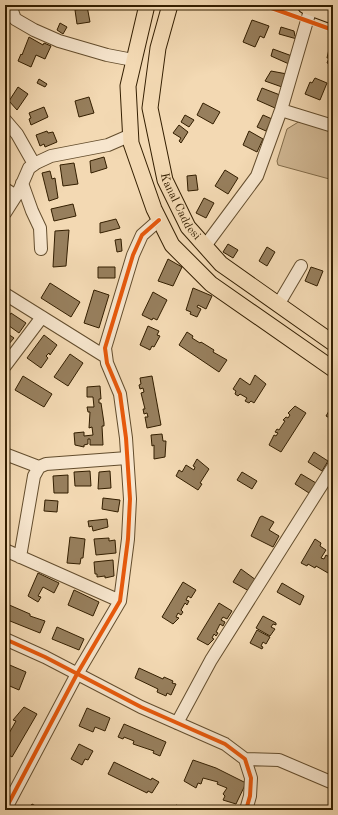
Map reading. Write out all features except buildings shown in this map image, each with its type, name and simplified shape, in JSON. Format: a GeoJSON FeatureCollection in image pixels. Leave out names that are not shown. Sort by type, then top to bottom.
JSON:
{"type":"FeatureCollection","features":[{"type":"Feature","properties":{"kind":"highway"},"geometry":{"type":"LineString","coordinates":[[309,6],[333,15]]}},
{"type":"Feature","properties":{"kind":"main road"},"geometry":{"type":"LineString","coordinates":[[147,5],[128,86],[131,143],[159,220],[172,245],[211,284],[333,369]]}},
{"type":"Feature","properties":{"kind":"main road","name":"Kanal Caddesi"},"geometry":{"type":"LineString","coordinates":[[170,5],[158,48],[150,108],[165,180],[188,227],[222,264],[333,343]]}},
{"type":"Feature","properties":{"kind":"street"},"geometry":{"type":"LineString","coordinates":[[10,5],[15,19],[34,30],[60,41],[107,55],[133,60]]}},
{"type":"Feature","properties":{"kind":"street"},"geometry":{"type":"LineString","coordinates":[[205,246],[257,176],[281,110],[309,6]]}},
{"type":"Feature","properties":{"kind":"street"},"geometry":{"type":"LineString","coordinates":[[281,110],[333,126]]}},
{"type":"Feature","properties":{"kind":"street"},"geometry":{"type":"LineString","coordinates":[[5,120],[17,134],[34,164]]}},
{"type":"Feature","properties":{"kind":"street"},"geometry":{"type":"LineString","coordinates":[[5,213],[16,196],[29,168],[34,164],[51,156],[108,145],[131,135]]}},
{"type":"Feature","properties":{"kind":"street"},"geometry":{"type":"LineString","coordinates":[[22,183],[40,228],[41,249]]}},
{"type":"Feature","properties":{"kind":"street"},"geometry":{"type":"LineString","coordinates":[[5,189],[16,196]]}},
{"type":"Feature","properties":{"kind":"street"},"geometry":{"type":"LineString","coordinates":[[6,807],[77,674],[120,601],[128,539],[130,499],[120,394],[106,357],[105,348],[133,255],[142,235],[159,220]]}},
{"type":"Feature","properties":{"kind":"street"},"geometry":{"type":"LineString","coordinates":[[278,305],[301,266]]}},
{"type":"Feature","properties":{"kind":"street"},"geometry":{"type":"LineString","coordinates":[[5,294],[106,357]]}},
{"type":"Feature","properties":{"kind":"street"},"geometry":{"type":"LineString","coordinates":[[5,366],[42,317]]}},
{"type":"Feature","properties":{"kind":"street"},"geometry":{"type":"LineString","coordinates":[[5,454],[39,467]]}},
{"type":"Feature","properties":{"kind":"street"},"geometry":{"type":"LineString","coordinates":[[20,557],[34,476],[39,467],[46,464],[127,458]]}},
{"type":"Feature","properties":{"kind":"street"},"geometry":{"type":"LineString","coordinates":[[177,723],[211,660],[333,467]]}},
{"type":"Feature","properties":{"kind":"street"},"geometry":{"type":"LineString","coordinates":[[5,550],[120,601]]}},
{"type":"Feature","properties":{"kind":"street"},"geometry":{"type":"LineString","coordinates":[[5,639],[141,707],[225,744],[244,759],[251,778],[250,796],[246,810]]}},
{"type":"Feature","properties":{"kind":"street"},"geometry":{"type":"LineString","coordinates":[[244,759],[279,760],[333,783]]}},
{"type":"Feature","properties":{"kind":"shaded area"},"geometry":{"type":"Polygon","coordinates":[[[300,121],[333,131],[333,180],[278,165],[277,161],[287,129],[300,121]]]}},
{"type":"Feature","properties":{"kind":"cycle path"},"geometry":{"type":"LineString","coordinates":[[263,5],[333,30]]}},
{"type":"Feature","properties":{"kind":"cycle path"},"geometry":{"type":"LineString","coordinates":[[5,810],[77,674],[120,601],[128,539],[130,499],[126,438],[120,394],[107,363],[105,348],[133,255],[142,235],[159,220]]}},
{"type":"Feature","properties":{"kind":"cycle path"},"geometry":{"type":"LineString","coordinates":[[5,639],[45,657],[141,707],[225,744],[245,759],[251,778],[250,796],[246,810]]}}]}
